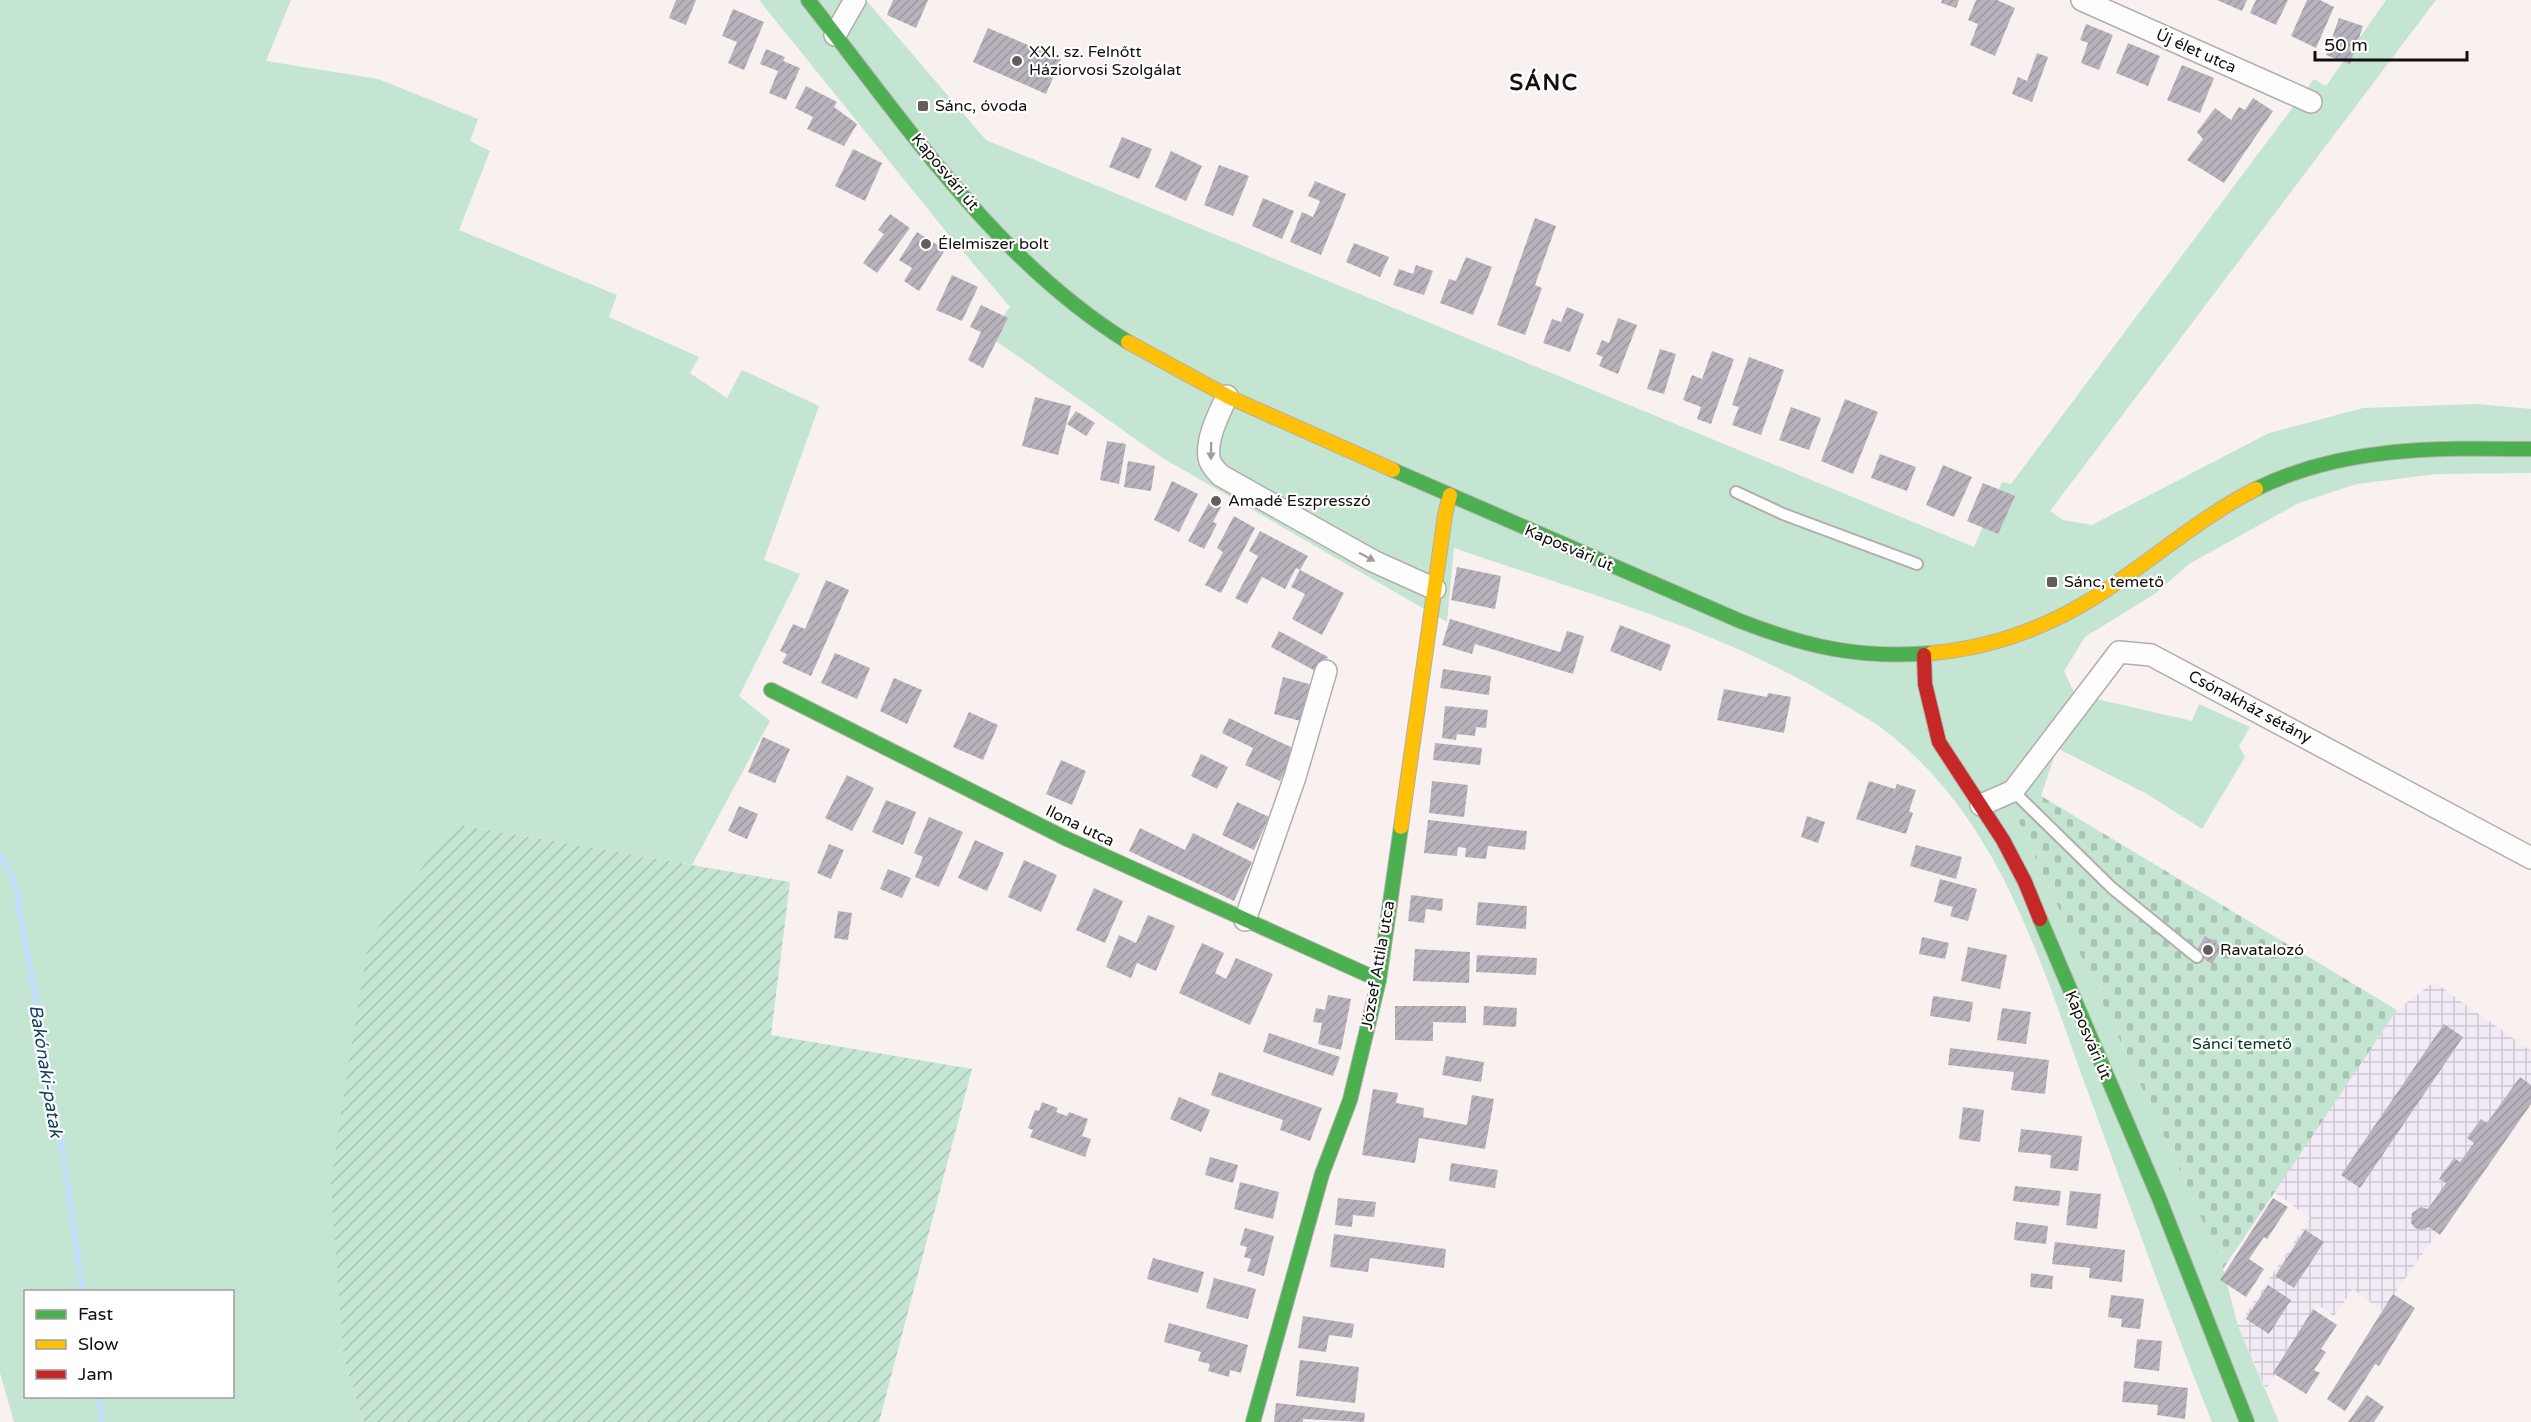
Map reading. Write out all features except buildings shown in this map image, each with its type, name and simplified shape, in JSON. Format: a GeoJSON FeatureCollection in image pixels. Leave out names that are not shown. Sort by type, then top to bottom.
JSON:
{"type":"FeatureCollection","features":[{"type":"Feature","properties":{"kind":"street","name":"Kaposvári út"},"geometry":{"type":"LineString","coordinates":[[808,0],[951,182],[1028,264],[1078,307],[1135,346],[1173,369],[1227,396],[1740,621],[1801,643],[1871,654],[1924,655],[1980,646],[2046,624],[2083,605],[2230,504],[2290,473],[2346,457],[2399,450],[2531,449]]}},
{"type":"Feature","properties":{"kind":"street"},"geometry":{"type":"LineString","coordinates":[[836,35],[855,0]]}},
{"type":"Feature","properties":{"kind":"street","name":"Új élet utca"},"geometry":{"type":"LineString","coordinates":[[2082,0],[2311,102]]}},
{"type":"Feature","properties":{"kind":"street"},"geometry":{"type":"LineString","coordinates":[[1227,396],[1216,421],[1210,445],[1209,458],[1220,475],[1373,561],[1435,588]]}},
{"type":"Feature","properties":{"kind":"street","name":"József Attila utca"},"geometry":{"type":"LineString","coordinates":[[1253,1422],[1322,1174],[1350,1100],[1379,981],[1445,515],[1450,495]]}},
{"type":"Feature","properties":{"kind":"street","name":"Csónakház sétány"},"geometry":{"type":"LineString","coordinates":[[2013,791],[2119,652],[2151,654],[2531,858]]}},
{"type":"Feature","properties":{"kind":"street","name":"Kaposvári út"},"geometry":{"type":"LineString","coordinates":[[1924,655],[1925,684],[1934,730],[1947,757],[1981,806],[2025,882],[2081,1019],[2159,1198],[2247,1422]]}},
{"type":"Feature","properties":{"kind":"street"},"geometry":{"type":"LineString","coordinates":[[1245,920],[1295,777],[1326,671]]}},
{"type":"Feature","properties":{"kind":"street","name":"Ilona utca"},"geometry":{"type":"LineString","coordinates":[[771,690],[1065,838],[1379,981]]}},
{"type":"Feature","properties":{"kind":"street"},"geometry":{"type":"LineString","coordinates":[[1981,806],[2013,791]]}},
{"type":"Feature","properties":{"kind":"lane"},"geometry":{"type":"LineString","coordinates":[[1736,492],[1783,514],[1917,564]]}},
{"type":"Feature","properties":{"kind":"lane"},"geometry":{"type":"LineString","coordinates":[[2013,791],[2112,888],[2197,957]]}},
{"type":"Feature","properties":{"kind":"shaded area"},"geometry":{"type":"Polygon","coordinates":[[[2434,982],[2531,1051],[2531,1101],[2382,1311],[2353,1289],[2334,1316],[2318,1305],[2266,1389],[2238,1326],[2310,1218],[2274,1192],[2397,1010],[2434,982]]]}},
{"type":"Feature","properties":{"kind":"green space"},"geometry":{"type":"Polygon","coordinates":[[[0,0],[291,0],[266,61],[378,79],[478,119],[470,141],[490,151],[459,230],[617,295],[609,317],[699,357],[690,373],[727,398],[742,370],[819,406],[764,560],[800,574],[739,696],[770,721],[692,865],[454,824],[344,1360],[364,1422],[14,1422],[0,1373],[0,0]]]}},
{"type":"Feature","properties":{"kind":"green space"},"geometry":{"type":"Polygon","coordinates":[[[759,0],[866,0],[986,140],[1974,547],[2002,482],[2011,484],[2314,79],[2326,86],[2386,0],[2436,0],[2050,511],[2063,520],[2092,525],[2269,433],[2363,408],[2478,404],[2531,409],[2531,473],[2437,474],[2357,484],[2299,503],[2189,564],[2156,593],[2085,637],[2064,671],[2075,694],[2192,721],[2199,704],[2250,727],[2239,746],[2245,757],[2202,829],[2147,794],[2057,748],[2041,796],[2018,820],[2191,1194],[2223,1269],[2238,1326],[2279,1422],[2212,1422],[2151,1265],[2037,952],[1990,854],[1960,808],[1925,767],[1873,722],[1792,675],[1746,653],[1650,614],[1454,548],[1447,622],[1161,457],[989,336],[1010,307],[759,0]]]}},
{"type":"Feature","properties":{"kind":"green space","name":"Sánci temető"},"geometry":{"type":"Polygon","coordinates":[[[2041,796],[2397,1010],[2223,1269],[2191,1194],[2018,820],[2041,796]]]}},
{"type":"Feature","properties":{"kind":"green space"},"geometry":{"type":"Polygon","coordinates":[[[454,824],[790,882],[771,1035],[972,1069],[879,1422],[364,1422],[344,1360],[331,1184],[348,1067],[369,940],[454,824]]]}},
{"type":"Feature","properties":{"kind":"waterway","name":"Bakónaki-patak"},"geometry":{"type":"LineString","coordinates":[[0,854],[15,883],[62,1148],[83,1290]]}},
{"type":"Feature","properties":{"kind":"waterway","name":"Bakónaki-patak"},"geometry":{"type":"LineString","coordinates":[[99,1398],[102,1422]]}},
{"type":"Feature","properties":{"kind":"traffic: fast"},"geometry":{"type":"LineString","coordinates":[[808,0],[916,139],[993,229],[1035,271],[1080,309],[1128,342]]}},
{"type":"Feature","properties":{"kind":"traffic: fast"},"geometry":{"type":"LineString","coordinates":[[2256,489],[2322,464],[2356,457],[2426,450],[2531,449]]}},
{"type":"Feature","properties":{"kind":"traffic: fast"},"geometry":{"type":"LineString","coordinates":[[1393,470],[1764,630],[1834,649],[1881,654],[1932,653]]}},
{"type":"Feature","properties":{"kind":"traffic: fast"},"geometry":{"type":"LineString","coordinates":[[771,690],[1065,838],[1379,980]]}},
{"type":"Feature","properties":{"kind":"traffic: fast"},"geometry":{"type":"LineString","coordinates":[[1253,1422],[1322,1174],[1350,1100],[1379,980],[1401,827]]}},
{"type":"Feature","properties":{"kind":"traffic: fast"},"geometry":{"type":"LineString","coordinates":[[2040,919],[2159,1198],[2247,1422]]}},
{"type":"Feature","properties":{"kind":"traffic: slow"},"geometry":{"type":"LineString","coordinates":[[1128,342],[1229,397],[1393,470]]}},
{"type":"Feature","properties":{"kind":"traffic: slow"},"geometry":{"type":"LineString","coordinates":[[1932,653],[1995,642],[2035,628],[2073,610],[2213,514],[2256,489]]}},
{"type":"Feature","properties":{"kind":"traffic: slow"},"geometry":{"type":"LineString","coordinates":[[1401,827],[1445,515],[1450,495]]}},
{"type":"Feature","properties":{"kind":"traffic: jam"},"geometry":{"type":"LineString","coordinates":[[1924,655],[1925,684],[1939,742],[2003,840],[2025,882],[2040,919]]}},
{"type":"Feature","properties":{"kind":"place","name":"XXI. sz. Felnőtt Háziorvosi Szolgálat"},"geometry":{"type":"Point","coordinates":[1017,61]}},
{"type":"Feature","properties":{"kind":"place","name":"Sánc, óvoda"},"geometry":{"type":"Point","coordinates":[923,106]}},
{"type":"Feature","properties":{"kind":"place","name":"Élelmiszer bolt"},"geometry":{"type":"Point","coordinates":[926,244]}},
{"type":"Feature","properties":{"kind":"place","name":"Amadé Eszpresszó"},"geometry":{"type":"Point","coordinates":[1216,501]}},
{"type":"Feature","properties":{"kind":"place","name":"Sánc, temető"},"geometry":{"type":"Point","coordinates":[2052,582]}},
{"type":"Feature","properties":{"kind":"place","name":"Ravatalozó"},"geometry":{"type":"Point","coordinates":[2208,950]}},
{"type":"Feature","properties":{"kind":"district","name":"SÁNC"},"geometry":{"type":"Point","coordinates":[1544,83]}}]}
